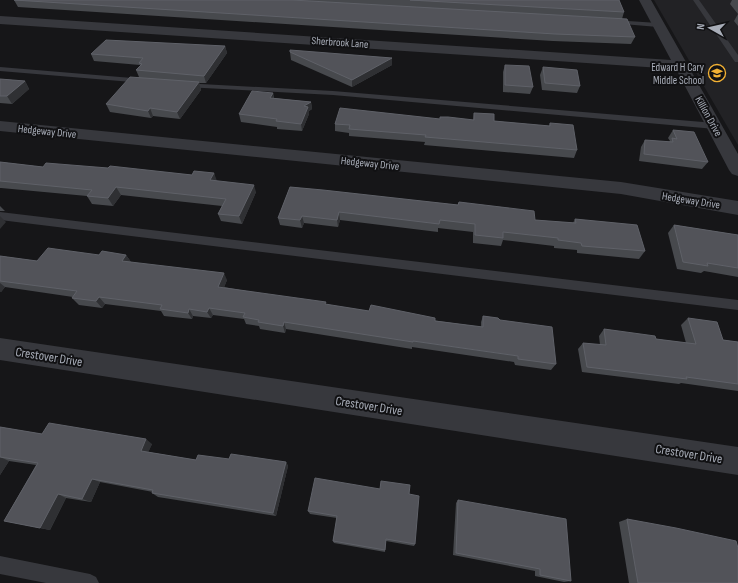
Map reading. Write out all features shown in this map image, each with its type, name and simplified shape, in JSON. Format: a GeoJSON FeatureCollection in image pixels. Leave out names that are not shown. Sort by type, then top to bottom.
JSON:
{"type":"FeatureCollection","features":[{"type":"Feature","properties":{"kind":"street","name":"Killion Drive"},"geometry":{"type":"LineString","coordinates":[[645,0],[738,170]]}},
{"type":"Feature","properties":{"kind":"street","name":"Sherbrook Lane"},"geometry":{"type":"LineString","coordinates":[[0,20],[680,65]]}},
{"type":"Feature","properties":{"kind":"street","name":"Hedgeway Drive"},"geometry":{"type":"LineString","coordinates":[[0,126],[621,188],[738,208]]}},
{"type":"Feature","properties":{"kind":"street","name":"Crestover Drive"},"geometry":{"type":"LineString","coordinates":[[0,349],[738,461]]}},
{"type":"Feature","properties":{"kind":"lane"},"geometry":{"type":"LineString","coordinates":[[696,0],[738,60]]}},
{"type":"Feature","properties":{"kind":"lane"},"geometry":{"type":"LineString","coordinates":[[605,22],[658,24]]}},
{"type":"Feature","properties":{"kind":"lane"},"geometry":{"type":"LineString","coordinates":[[0,68],[149,82]]}},
{"type":"Feature","properties":{"kind":"lane"},"geometry":{"type":"LineString","coordinates":[[173,84],[251,90],[333,93],[715,126]]}},
{"type":"Feature","properties":{"kind":"lane"},"geometry":{"type":"LineString","coordinates":[[0,216],[738,305]]}},
{"type":"Feature","properties":{"kind":"lane"},"geometry":{"type":"LineString","coordinates":[[0,565],[90,583]]}},
{"type":"Feature","properties":{"kind":"shaded area","name":"Edward H Cary Middle School"},"geometry":{"type":"Polygon","coordinates":[[[654,0],[738,0],[738,145],[654,0]]]}},
{"type":"Feature","properties":{"kind":"building"},"geometry":{"type":"Polygon","coordinates":[[[14,0],[292,0],[627,19],[635,37],[555,34],[14,0]]]}},
{"type":"Feature","properties":{"kind":"building"},"geometry":{"type":"Polygon","coordinates":[[[410,0],[619,0],[624,12],[410,0]]]}},
{"type":"Feature","properties":{"kind":"building"},"geometry":{"type":"Polygon","coordinates":[[[106,40],[225,46],[204,76],[136,70],[142,64],[139,63],[143,58],[91,54],[106,40]]]}},
{"type":"Feature","properties":{"kind":"building"},"geometry":{"type":"Polygon","coordinates":[[[290,50],[392,58],[352,80],[290,52],[290,50]]]}},
{"type":"Feature","properties":{"kind":"building"},"geometry":{"type":"Polygon","coordinates":[[[505,65],[529,66],[533,87],[505,85],[505,65]]]}},
{"type":"Feature","properties":{"kind":"building"},"geometry":{"type":"Polygon","coordinates":[[[543,67],[577,70],[580,86],[545,83],[543,67]]]}},
{"type":"Feature","properties":{"kind":"building"},"geometry":{"type":"Polygon","coordinates":[[[130,77],[199,82],[177,112],[150,108],[148,111],[106,104],[130,77]]]}},
{"type":"Feature","properties":{"kind":"building"},"geometry":{"type":"Polygon","coordinates":[[[0,79],[25,81],[7,96],[0,96],[0,79]]]}},
{"type":"Feature","properties":{"kind":"building"},"geometry":{"type":"Polygon","coordinates":[[[252,91],[273,93],[270,98],[311,102],[304,106],[308,107],[301,124],[239,114],[252,91]]]}},
{"type":"Feature","properties":{"kind":"building"},"geometry":{"type":"Polygon","coordinates":[[[340,108],[440,119],[440,117],[448,117],[474,120],[474,113],[494,114],[494,121],[550,126],[550,123],[573,125],[577,150],[349,129],[350,125],[335,124],[340,108]]]}},
{"type":"Feature","properties":{"kind":"building"},"geometry":{"type":"Polygon","coordinates":[[[673,130],[694,132],[708,162],[644,154],[645,140],[673,142],[672,138],[677,139],[673,130]]]}},
{"type":"Feature","properties":{"kind":"building"},"geometry":{"type":"Polygon","coordinates":[[[0,162],[43,167],[46,163],[108,168],[110,166],[192,175],[194,171],[214,173],[210,180],[254,185],[239,216],[218,214],[226,199],[116,187],[108,198],[87,196],[92,190],[0,181],[0,162]]]}},
{"type":"Feature","properties":{"kind":"building"},"geometry":{"type":"Polygon","coordinates":[[[290,187],[458,205],[459,202],[534,211],[535,220],[576,223],[575,219],[637,225],[645,251],[582,246],[581,243],[558,240],[558,238],[503,232],[503,238],[475,235],[475,224],[440,220],[439,224],[339,212],[337,220],[302,216],[300,220],[278,218],[290,187]]]}},
{"type":"Feature","properties":{"kind":"building"},"geometry":{"type":"Polygon","coordinates":[[[674,225],[738,235],[738,268],[707,263],[708,266],[683,262],[674,225]]]}},
{"type":"Feature","properties":{"kind":"building"},"geometry":{"type":"Polygon","coordinates":[[[48,248],[99,255],[102,251],[126,255],[122,261],[224,273],[218,287],[326,302],[325,304],[369,311],[371,305],[435,318],[435,321],[483,327],[483,316],[498,318],[500,320],[552,327],[556,364],[518,359],[518,356],[413,342],[284,322],[283,326],[258,322],[259,320],[243,317],[245,313],[209,308],[207,312],[189,309],[188,313],[160,309],[162,305],[99,297],[96,301],[72,298],[77,291],[0,281],[0,256],[37,261],[48,248]]]}},
{"type":"Feature","properties":{"kind":"building"},"geometry":{"type":"Polygon","coordinates":[[[688,318],[717,322],[723,340],[738,342],[738,384],[587,367],[583,343],[606,345],[604,329],[655,336],[656,339],[696,344],[688,318]]]}},
{"type":"Feature","properties":{"kind":"building"},"geometry":{"type":"Polygon","coordinates":[[[49,423],[146,439],[141,451],[196,460],[198,455],[229,459],[231,454],[286,462],[273,513],[152,493],[153,490],[92,479],[82,499],[58,494],[40,528],[4,521],[38,463],[0,457],[0,427],[42,434],[49,423]]]}},
{"type":"Feature","properties":{"kind":"building"},"geometry":{"type":"Polygon","coordinates":[[[315,478],[380,489],[381,481],[410,485],[409,494],[419,496],[415,544],[386,539],[385,550],[333,541],[337,516],[308,511],[315,478]]]}},
{"type":"Feature","properties":{"kind":"building"},"geometry":{"type":"Polygon","coordinates":[[[458,500],[566,519],[571,581],[540,575],[540,569],[456,553],[458,500]]]}},
{"type":"Feature","properties":{"kind":"building"},"geometry":{"type":"Polygon","coordinates":[[[627,519],[736,541],[738,548],[738,583],[638,583],[627,519]]]}},
{"type":"Feature","properties":{"kind":"place","name":"Edward H Cary Middle School"},"geometry":{"type":"Point","coordinates":[717,73]}}]}
